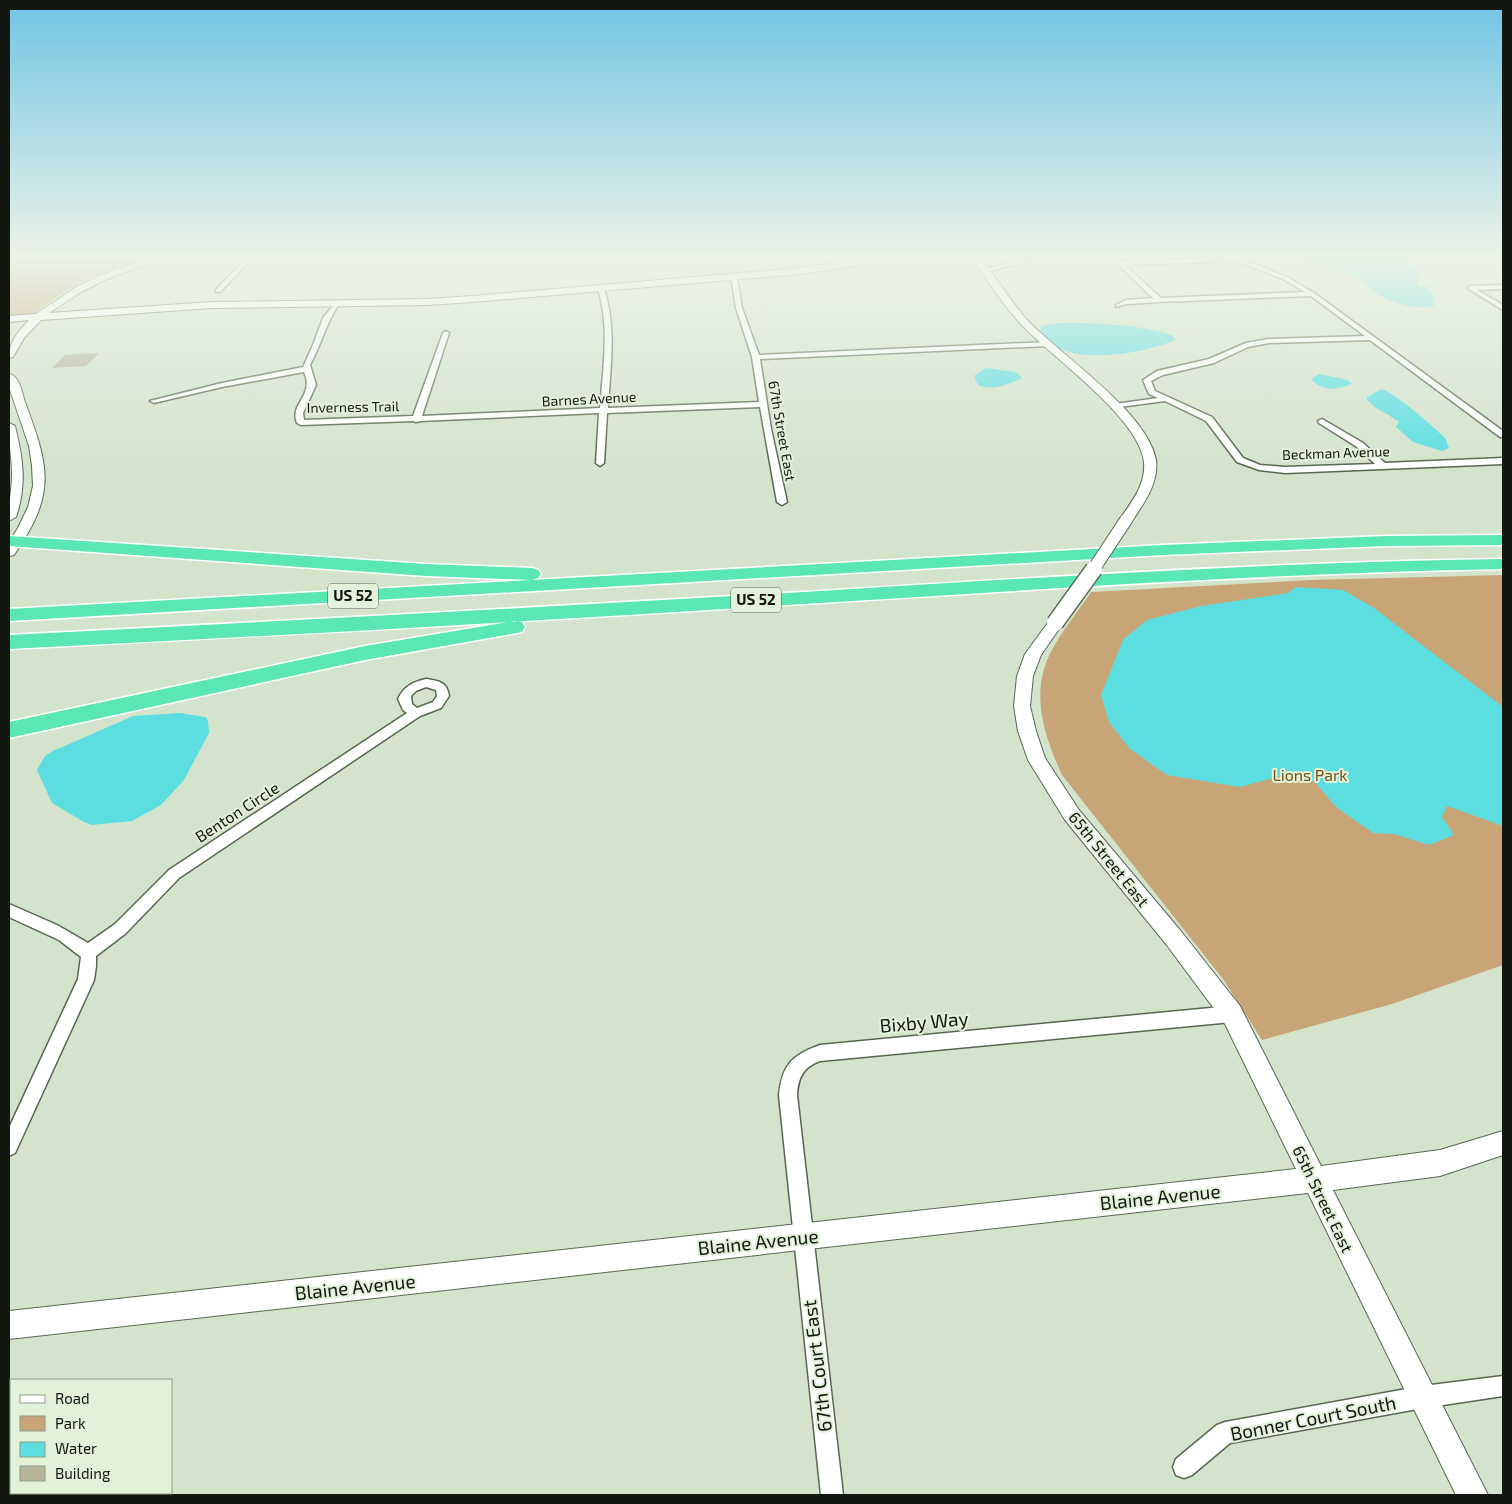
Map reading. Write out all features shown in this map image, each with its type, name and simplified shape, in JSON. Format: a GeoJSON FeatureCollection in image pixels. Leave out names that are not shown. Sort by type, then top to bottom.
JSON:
{"type":"FeatureCollection","features":[{"type":"Feature","properties":{"kind":"highway","name":"US 52"},"geometry":{"type":"LineString","coordinates":[[9,615],[512,588],[698,575],[1256,546],[1503,540]]}},
{"type":"Feature","properties":{"kind":"highway"},"geometry":{"type":"LineString","coordinates":[[12,544],[522,574],[674,571],[698,575]]}},
{"type":"Feature","properties":{"kind":"highway","name":"US 52"},"geometry":{"type":"LineString","coordinates":[[9,642],[1244,572],[1503,564]]}},
{"type":"Feature","properties":{"kind":"highway"},"geometry":{"type":"LineString","coordinates":[[9,730],[365,653],[526,625],[659,606]]}},
{"type":"Feature","properties":{"kind":"street"},"geometry":{"type":"LineString","coordinates":[[9,355],[23,333],[32,324]]}},
{"type":"Feature","properties":{"kind":"street"},"geometry":{"type":"LineString","coordinates":[[154,401],[222,385],[306,369],[307,360],[317,345],[324,324]]}},
{"type":"Feature","properties":{"kind":"street"},"geometry":{"type":"LineString","coordinates":[[600,463],[609,324]]}},
{"type":"Feature","properties":{"kind":"street","name":"67th Street East"},"geometry":{"type":"LineString","coordinates":[[745,324],[756,357],[782,502]]}},
{"type":"Feature","properties":{"kind":"street","name":"65th Street East"},"geometry":{"type":"LineString","coordinates":[[1028,324],[1115,406],[1135,428],[1147,450],[1150,472],[1145,492],[1088,578],[1033,654],[1025,676],[1022,706],[1026,731],[1037,760],[1072,815],[1173,937],[1232,1014],[1472,1495]]}},
{"type":"Feature","properties":{"kind":"street"},"geometry":{"type":"LineString","coordinates":[[1353,324],[1503,435]]}},
{"type":"Feature","properties":{"kind":"street"},"geometry":{"type":"LineString","coordinates":[[416,420],[446,333]]}},
{"type":"Feature","properties":{"kind":"street"},"geometry":{"type":"LineString","coordinates":[[1165,399],[1152,392],[1147,380],[1160,373],[1211,361],[1246,345],[1269,341],[1372,338]]}},
{"type":"Feature","properties":{"kind":"street"},"geometry":{"type":"LineString","coordinates":[[756,357],[1048,344]]}},
{"type":"Feature","properties":{"kind":"street","name":"Inverness Trail"},"geometry":{"type":"LineString","coordinates":[[306,369],[313,382],[312,388],[299,412],[298,417],[301,423],[416,420]]}},
{"type":"Feature","properties":{"kind":"street"},"geometry":{"type":"LineString","coordinates":[[9,377],[11,378],[38,452],[41,476],[36,501],[26,529],[12,544]]}},
{"type":"Feature","properties":{"kind":"street"},"geometry":{"type":"LineString","coordinates":[[1115,406],[1165,399]]}},
{"type":"Feature","properties":{"kind":"street","name":"Beckman Avenue"},"geometry":{"type":"LineString","coordinates":[[1165,399],[1208,419],[1240,460],[1259,467],[1285,470],[1503,460]]}},
{"type":"Feature","properties":{"kind":"street","name":"Barnes Avenue"},"geometry":{"type":"LineString","coordinates":[[416,420],[764,404]]}},
{"type":"Feature","properties":{"kind":"street"},"geometry":{"type":"LineString","coordinates":[[1322,421],[1360,445],[1382,465]]}},
{"type":"Feature","properties":{"kind":"street"},"geometry":{"type":"LineString","coordinates":[[9,426],[19,470],[17,495],[9,517]]}},
{"type":"Feature","properties":{"kind":"street","name":"Benton Circle"},"geometry":{"type":"LineString","coordinates":[[87,953],[120,929],[174,874],[416,713]]}},
{"type":"Feature","properties":{"kind":"street"},"geometry":{"type":"LineString","coordinates":[[9,910],[77,943],[87,953],[89,968],[86,980],[9,1147]]}},
{"type":"Feature","properties":{"kind":"street","name":"Bixby Way"},"geometry":{"type":"LineString","coordinates":[[802,1238],[788,1095],[789,1080],[797,1066],[808,1057],[820,1053],[1232,1014]]}},
{"type":"Feature","properties":{"kind":"street","name":"Blaine Avenue"},"geometry":{"type":"LineString","coordinates":[[9,1325],[1314,1180],[1440,1163],[1503,1143]]}},
{"type":"Feature","properties":{"kind":"street","name":"67th Court East"},"geometry":{"type":"LineString","coordinates":[[802,1238],[832,1495]]}},
{"type":"Feature","properties":{"kind":"street","name":"Bonner Court South"},"geometry":{"type":"LineString","coordinates":[[1184,1467],[1225,1433],[1423,1397],[1503,1386]]}},
{"type":"Feature","properties":{"kind":"green space","name":"Lions Park"},"geometry":{"type":"Polygon","coordinates":[[[1503,575],[1503,965],[1392,1004],[1262,1040],[1223,979],[1062,775],[1045,729],[1040,697],[1041,681],[1052,650],[1091,592],[1311,580],[1503,575]]]}},
{"type":"Feature","properties":{"kind":"water"},"geometry":{"type":"Polygon","coordinates":[[[1106,324],[1131,326],[1172,335],[1175,340],[1122,354],[1081,354],[1063,350],[1049,341],[1040,328],[1045,325],[1106,324]]]}},
{"type":"Feature","properties":{"kind":"water"},"geometry":{"type":"Polygon","coordinates":[[[986,368],[1015,372],[1023,378],[1001,386],[984,387],[978,385],[974,376],[986,368]]]}},
{"type":"Feature","properties":{"kind":"water"},"geometry":{"type":"Polygon","coordinates":[[[1319,374],[1348,380],[1352,384],[1341,388],[1325,388],[1311,379],[1319,374]]]}},
{"type":"Feature","properties":{"kind":"water"},"geometry":{"type":"Polygon","coordinates":[[[1381,389],[1404,402],[1432,426],[1445,438],[1449,448],[1442,451],[1413,442],[1396,427],[1399,422],[1373,406],[1366,398],[1381,389]]]}},
{"type":"Feature","properties":{"kind":"water"},"geometry":{"type":"Polygon","coordinates":[[[1296,587],[1343,590],[1374,608],[1503,707],[1503,826],[1447,806],[1442,817],[1454,835],[1429,845],[1394,834],[1373,833],[1336,807],[1314,781],[1280,776],[1240,787],[1167,775],[1130,749],[1109,722],[1101,695],[1123,640],[1147,620],[1201,606],[1288,593],[1296,587]]]}},
{"type":"Feature","properties":{"kind":"water"},"geometry":{"type":"Polygon","coordinates":[[[180,713],[205,717],[208,720],[209,733],[184,780],[161,805],[132,821],[92,825],[52,803],[37,770],[45,756],[133,716],[180,713]]]}},
{"type":"Feature","properties":{"kind":"building"},"geometry":{"type":"Polygon","coordinates":[[[99,353],[86,366],[52,368],[65,355],[99,353]]]}}]}
